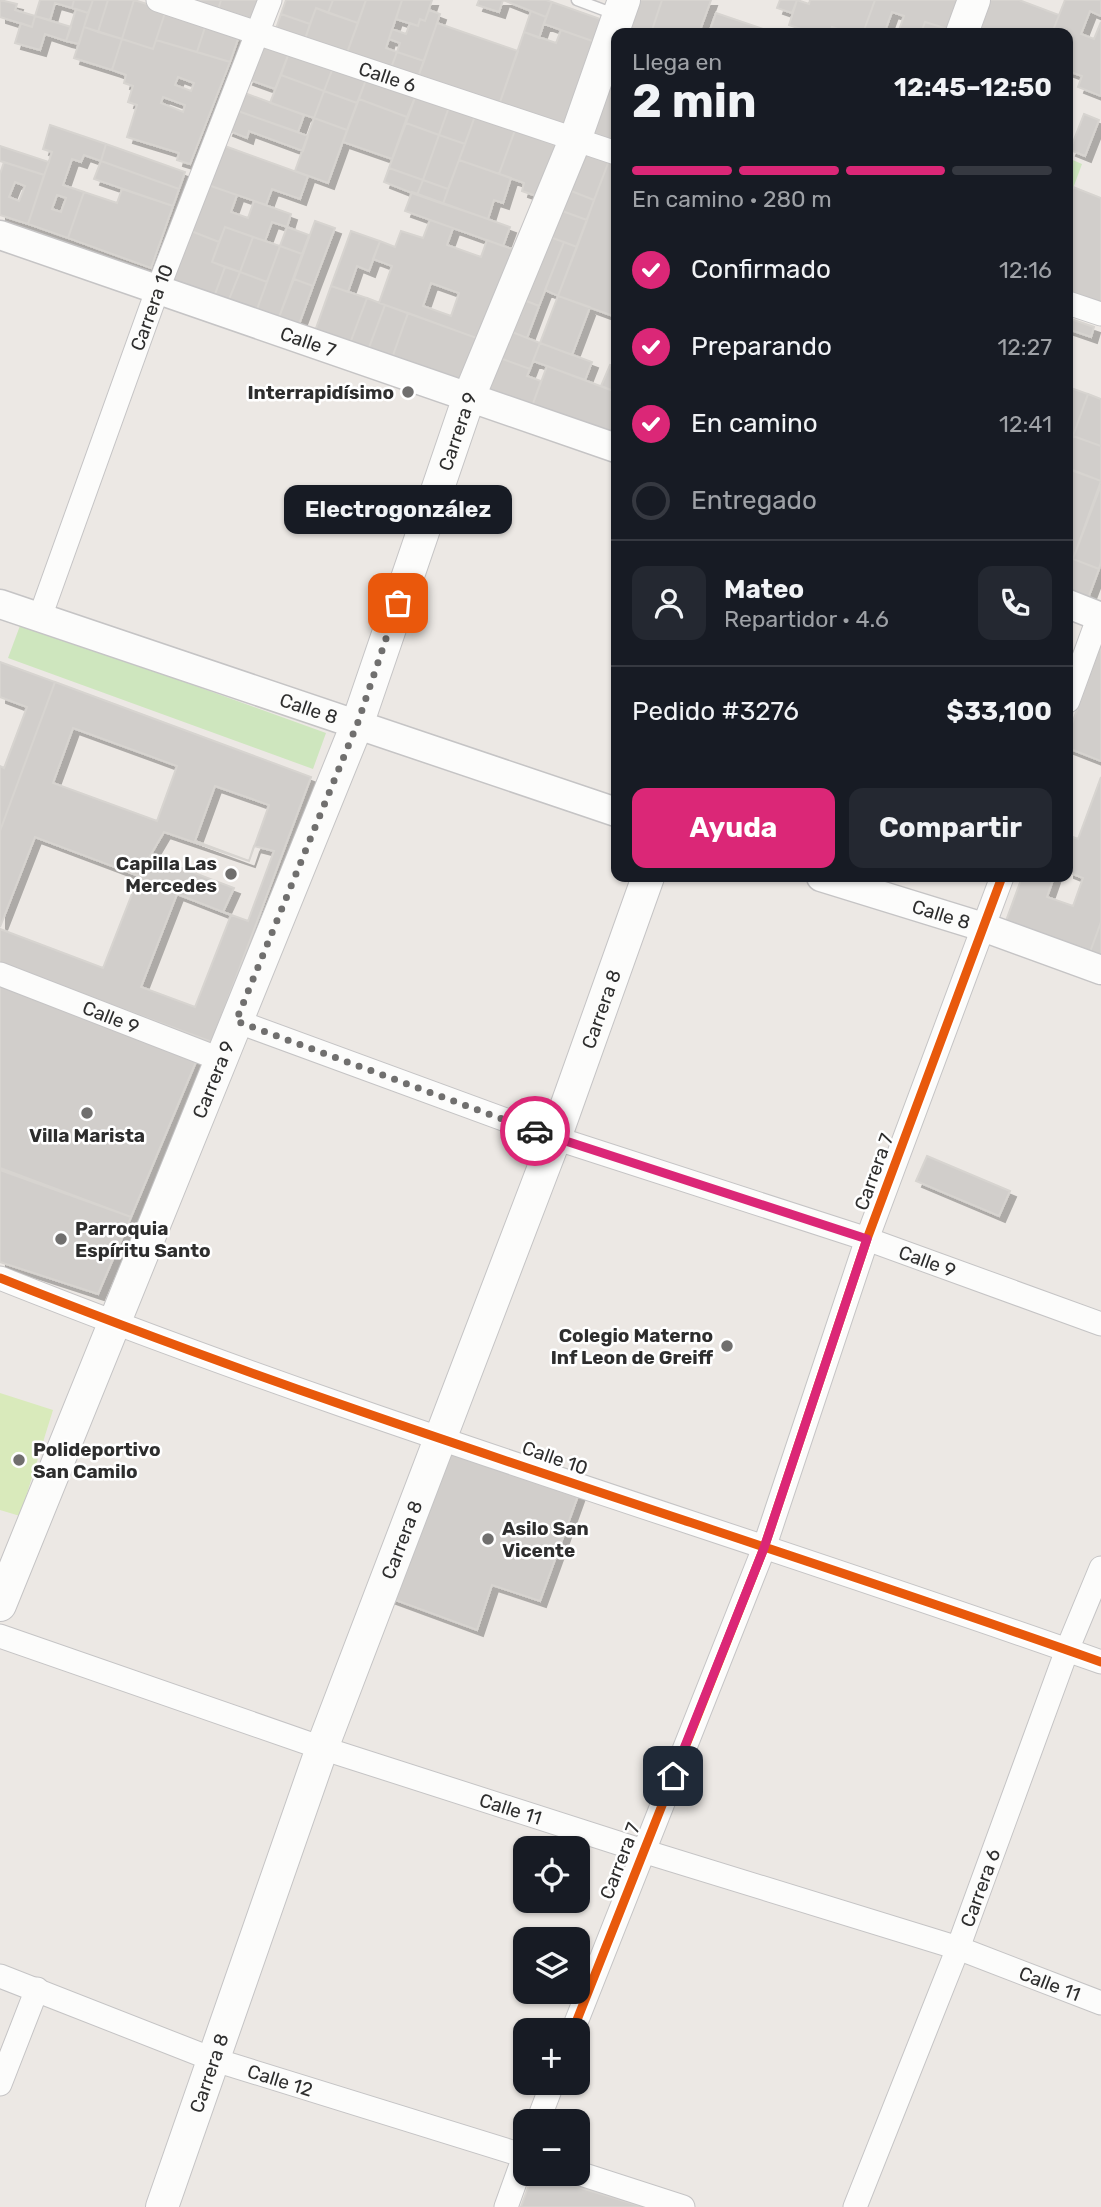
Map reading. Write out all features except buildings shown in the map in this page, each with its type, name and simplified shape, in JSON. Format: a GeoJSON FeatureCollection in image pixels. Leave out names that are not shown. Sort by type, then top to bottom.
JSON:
{"type":"FeatureCollection","features":[{"type":"Feature","properties":{"kind":"main road"},"geometry":{"type":"LineString","coordinates":[[964,28],[974,0]]}},
{"type":"Feature","properties":{"kind":"main road","name":"Carrera 9"},"geometry":{"type":"LineString","coordinates":[[614,28],[621,8]]}},
{"type":"Feature","properties":{"kind":"main road","name":"Carrera 9"},"geometry":{"type":"LineString","coordinates":[[0,1605],[358,722],[469,397],[575,140],[611,37]]}},
{"type":"Feature","properties":{"kind":"main road","name":"Carrera 8"},"geometry":{"type":"LineString","coordinates":[[162,2207],[322,1748],[555,1138],[646,882]]}},
{"type":"Feature","properties":{"kind":"street","name":"Calle 6"},"geometry":{"type":"LineString","coordinates":[[158,0],[611,151]]}},
{"type":"Feature","properties":{"kind":"street","name":"Carrera 10"},"geometry":{"type":"LineString","coordinates":[[40,617],[157,291],[270,0]]}},
{"type":"Feature","properties":{"kind":"street","name":"Calle 7"},"geometry":{"type":"LineString","coordinates":[[0,235],[611,447]]}},
{"type":"Feature","properties":{"kind":"street"},"geometry":{"type":"LineString","coordinates":[[1073,305],[1101,314]]}},
{"type":"Feature","properties":{"kind":"street","name":"Calle 8"},"geometry":{"type":"LineString","coordinates":[[0,604],[358,722],[611,810]]}},
{"type":"Feature","properties":{"kind":"street"},"geometry":{"type":"LineString","coordinates":[[1073,606],[1100,615],[1073,688]]}},
{"type":"Feature","properties":{"kind":"street","name":"Calle 8"},"geometry":{"type":"LineString","coordinates":[[837,882],[983,927],[1101,970]]}},
{"type":"Feature","properties":{"kind":"street","name":"Carrera 7"},"geometry":{"type":"LineString","coordinates":[[578,2018],[764,1548],[867,1239],[1000,882]]}},
{"type":"Feature","properties":{"kind":"street","name":"Calle 9"},"geometry":{"type":"LineString","coordinates":[[0,974],[222,1060]]}},
{"type":"Feature","properties":{"kind":"street","name":"Calle 9"},"geometry":{"type":"LineString","coordinates":[[236,1021],[555,1138],[867,1239],[1101,1324]]}},
{"type":"Feature","properties":{"kind":"street","name":"Calle 10"},"geometry":{"type":"LineString","coordinates":[[0,1278],[113,1323],[442,1438],[1101,1662]]}},
{"type":"Feature","properties":{"kind":"street","name":"Carrera 6"},"geometry":{"type":"LineString","coordinates":[[855,2207],[958,1948],[1101,1568]]}},
{"type":"Feature","properties":{"kind":"street","name":"Calle 11"},"geometry":{"type":"LineString","coordinates":[[0,1636],[322,1748],[958,1948],[1101,2003]]}},
{"type":"Feature","properties":{"kind":"street","name":"Calle 12"},"geometry":{"type":"LineString","coordinates":[[0,1976],[212,2059],[513,2151]]}},
{"type":"Feature","properties":{"kind":"street"},"geometry":{"type":"LineString","coordinates":[[0,2084],[37,1989]]}},
{"type":"Feature","properties":{"kind":"street"},"geometry":{"type":"LineString","coordinates":[[590,2177],[683,2207]]}},
{"type":"Feature","properties":{"kind":"street"},"geometry":{"type":"LineString","coordinates":[[506,2207],[514,2186]]}},
{"type":"Feature","properties":{"kind":"lane"},"geometry":{"type":"LineString","coordinates":[[577,0],[621,8]]}},
{"type":"Feature","properties":{"kind":"green space"},"geometry":{"type":"Polygon","coordinates":[[[1073,160],[1082,164],[1073,188],[1073,160]]]}},
{"type":"Feature","properties":{"kind":"green space"},"geometry":{"type":"Polygon","coordinates":[[[21,623],[326,733],[313,769],[8,658],[21,623]]]}},
{"type":"Feature","properties":{"kind":"green space","name":"Polideportivo San Camilo"},"geometry":{"type":"Polygon","coordinates":[[[0,1393],[53,1410],[20,1516],[0,1510],[0,1393]]]}},
{"type":"Feature","properties":{"kind":"cycle path"},"geometry":{"type":"LineString","coordinates":[[578,2018],[764,1548],[867,1239],[1000,882]]}},
{"type":"Feature","properties":{"kind":"cycle path"},"geometry":{"type":"LineString","coordinates":[[0,1278],[136,1331],[411,1429],[1101,1662]]}},
{"type":"Feature","properties":{"kind":"way so far"},"geometry":{"type":"LineString","coordinates":[[398,603],[358,722],[236,1021],[535,1131]]}},
{"type":"Feature","properties":{"kind":"place","name":"Interrapidísimo"},"geometry":{"type":"Point","coordinates":[408,392]}},
{"type":"Feature","properties":{"kind":"place","name":"Electrogonzález"},"geometry":{"type":"Point","coordinates":[398,603]}},
{"type":"Feature","properties":{"kind":"place","name":"Capilla Las Mercedes"},"geometry":{"type":"Point","coordinates":[231,874]}},
{"type":"Feature","properties":{"kind":"place","name":"Villa Marista"},"geometry":{"type":"Point","coordinates":[87,1113]}},
{"type":"Feature","properties":{"kind":"place","name":"Parroquia Espíritu Santo"},"geometry":{"type":"Point","coordinates":[61,1239]}},
{"type":"Feature","properties":{"kind":"place","name":"Colegio Materno Inf Leon de Greiff"},"geometry":{"type":"Point","coordinates":[727,1346]}},
{"type":"Feature","properties":{"kind":"place","name":"Polideportivo San Camilo"},"geometry":{"type":"Point","coordinates":[19,1460]}},
{"type":"Feature","properties":{"kind":"place","name":"Asilo San Vicente"},"geometry":{"type":"Point","coordinates":[488,1539]}},
{"type":"Feature","properties":{"kind":"route"},"geometry":{"type":"LineString","coordinates":[[535,1131],[867,1239],[764,1548],[673,1776]]}}]}
